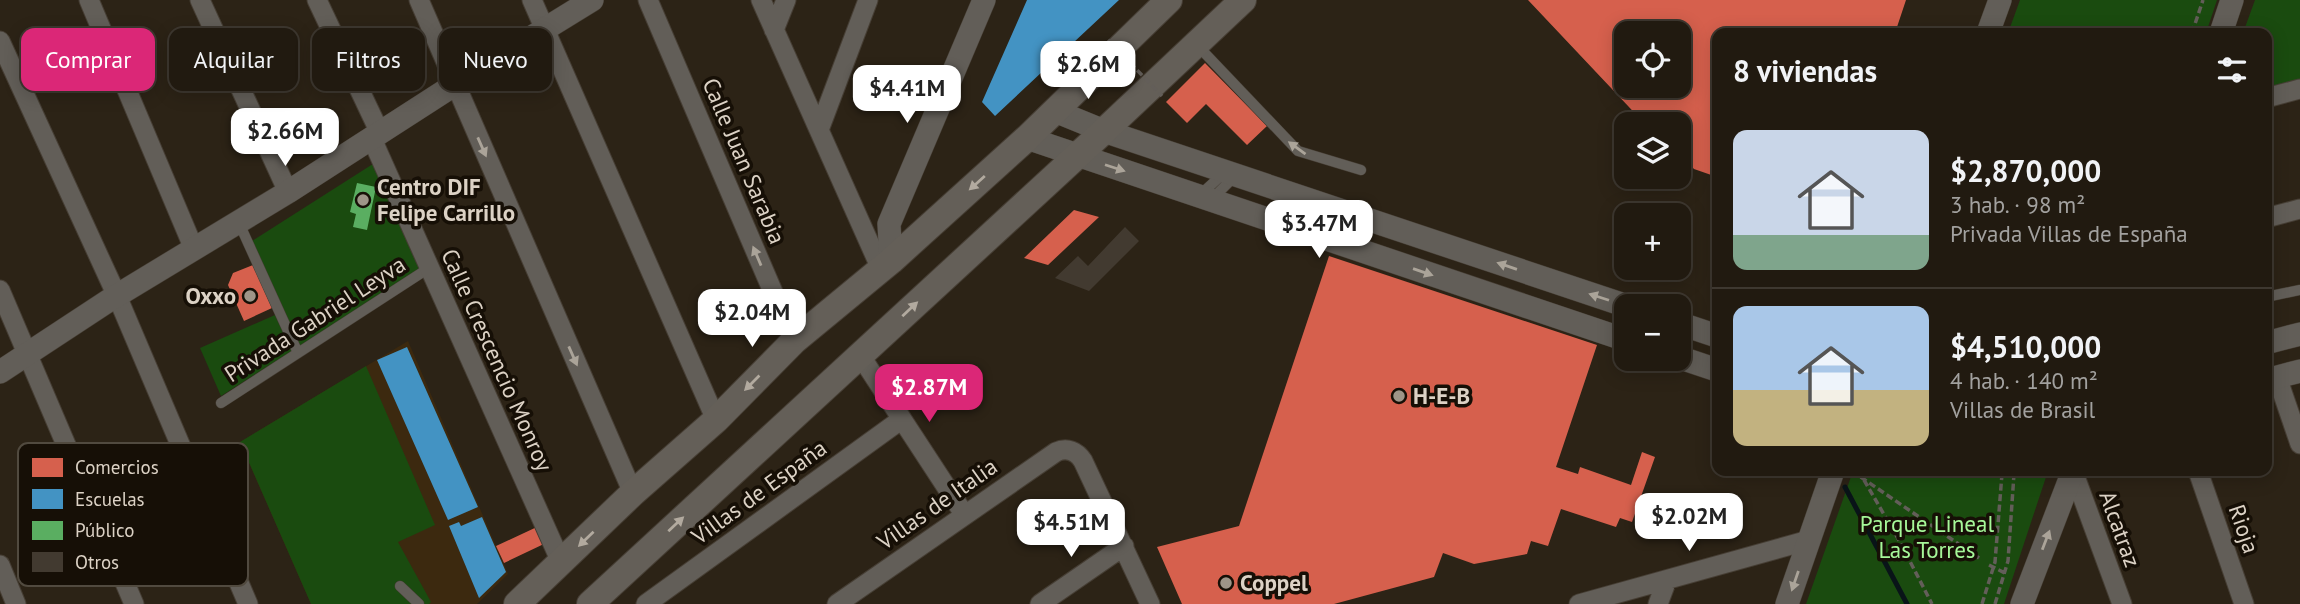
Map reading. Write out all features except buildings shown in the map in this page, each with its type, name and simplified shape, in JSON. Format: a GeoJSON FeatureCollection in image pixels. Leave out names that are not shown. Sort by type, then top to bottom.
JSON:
{"type":"FeatureCollection","features":[{"type":"Feature","properties":{"kind":"main road"},"geometry":{"type":"LineString","coordinates":[[517,604],[633,493],[716,420],[794,341],[886,265],[1027,138],[1168,0]]}},
{"type":"Feature","properties":{"kind":"main road"},"geometry":{"type":"LineString","coordinates":[[590,604],[1243,0]]}},
{"type":"Feature","properties":{"kind":"street"},"geometry":{"type":"LineString","coordinates":[[89,0],[194,249]]}},
{"type":"Feature","properties":{"kind":"street"},"geometry":{"type":"LineString","coordinates":[[200,0],[288,192]]}},
{"type":"Feature","properties":{"kind":"street","name":"Calle Crescencio Monroy"},"geometry":{"type":"LineString","coordinates":[[317,0],[429,268],[561,562]]}},
{"type":"Feature","properties":{"kind":"street"},"geometry":{"type":"LineString","coordinates":[[419,0],[439,49]]}},
{"type":"Feature","properties":{"kind":"street"},"geometry":{"type":"LineString","coordinates":[[532,0],[544,28]]}},
{"type":"Feature","properties":{"kind":"street"},"geometry":{"type":"LineString","coordinates":[[546,28],[592,0]]}},
{"type":"Feature","properties":{"kind":"street","name":"Calle Juan Sarabia"},"geometry":{"type":"LineString","coordinates":[[648,0],[794,341]]}},
{"type":"Feature","properties":{"kind":"street"},"geometry":{"type":"LineString","coordinates":[[761,0],[818,130],[886,265]]}},
{"type":"Feature","properties":{"kind":"street"},"geometry":{"type":"LineString","coordinates":[[774,30],[786,0]]}},
{"type":"Feature","properties":{"kind":"street"},"geometry":{"type":"LineString","coordinates":[[818,130],[868,0]]}},
{"type":"Feature","properties":{"kind":"street"},"geometry":{"type":"LineString","coordinates":[[886,265],[890,224],[984,0]]}},
{"type":"Feature","properties":{"kind":"street"},"geometry":{"type":"LineString","coordinates":[[1990,28],[2000,0]]}},
{"type":"Feature","properties":{"kind":"street"},"geometry":{"type":"LineString","coordinates":[[2223,28],[2232,0]]}},
{"type":"Feature","properties":{"kind":"street"},"geometry":{"type":"LineString","coordinates":[[0,41],[117,296],[180,443]]}},
{"type":"Feature","properties":{"kind":"street"},"geometry":{"type":"LineString","coordinates":[[552,47],[716,420]]}},
{"type":"Feature","properties":{"kind":"street"},"geometry":{"type":"LineString","coordinates":[[2272,96],[2300,89]]}},
{"type":"Feature","properties":{"kind":"street"},"geometry":{"type":"LineString","coordinates":[[0,372],[445,91]]}},
{"type":"Feature","properties":{"kind":"street"},"geometry":{"type":"LineString","coordinates":[[457,91],[633,493]]}},
{"type":"Feature","properties":{"kind":"street"},"geometry":{"type":"LineString","coordinates":[[1055,111],[1104,131],[1614,302]]}},
{"type":"Feature","properties":{"kind":"street"},"geometry":{"type":"LineString","coordinates":[[1027,138],[1614,336]]}},
{"type":"Feature","properties":{"kind":"street"},"geometry":{"type":"LineString","coordinates":[[2272,216],[2300,209]]}},
{"type":"Feature","properties":{"kind":"street"},"geometry":{"type":"LineString","coordinates":[[1374,255],[1384,225]]}},
{"type":"Feature","properties":{"kind":"street"},"geometry":{"type":"LineString","coordinates":[[1561,320],[1572,288]]}},
{"type":"Feature","properties":{"kind":"street"},"geometry":{"type":"LineString","coordinates":[[0,290],[67,443]]}},
{"type":"Feature","properties":{"kind":"street"},"geometry":{"type":"LineString","coordinates":[[1691,327],[1712,334]]}},
{"type":"Feature","properties":{"kind":"street"},"geometry":{"type":"LineString","coordinates":[[2272,341],[2300,334]]}},
{"type":"Feature","properties":{"kind":"street"},"geometry":{"type":"LineString","coordinates":[[860,355],[964,514]]}},
{"type":"Feature","properties":{"kind":"street"},"geometry":{"type":"LineString","coordinates":[[1691,361],[1712,368]]}},
{"type":"Feature","properties":{"kind":"street"},"geometry":{"type":"LineString","coordinates":[[2300,371],[2272,378],[2300,444]]}},
{"type":"Feature","properties":{"kind":"street","name":"Villas de España"},"geometry":{"type":"LineString","coordinates":[[646,604],[902,419]]}},
{"type":"Feature","properties":{"kind":"street","name":"Villas de Italia"},"geometry":{"type":"LineString","coordinates":[[837,604],[1056,452],[1067,449],[1076,453],[1083,461],[1124,546]]}},
{"type":"Feature","properties":{"kind":"street"},"geometry":{"type":"LineString","coordinates":[[1787,604],[1831,476]]}},
{"type":"Feature","properties":{"kind":"street"},"geometry":{"type":"LineString","coordinates":[[2023,604],[2071,476]]}},
{"type":"Feature","properties":{"kind":"street","name":"Alcatraz"},"geometry":{"type":"LineString","coordinates":[[2075,476],[2122,604]]}},
{"type":"Feature","properties":{"kind":"street","name":"Rioja"},"geometry":{"type":"LineString","coordinates":[[2200,476],[2244,604]]}},
{"type":"Feature","properties":{"kind":"street"},"geometry":{"type":"LineString","coordinates":[[1578,604],[1809,540]]}},
{"type":"Feature","properties":{"kind":"street"},"geometry":{"type":"LineString","coordinates":[[1040,604],[1124,546],[1150,604]]}},
{"type":"Feature","properties":{"kind":"street"},"geometry":{"type":"LineString","coordinates":[[0,565],[16,604]]}},
{"type":"Feature","properties":{"kind":"street"},"geometry":{"type":"LineString","coordinates":[[1658,604],[1667,580]]}},
{"type":"Feature","properties":{"kind":"street"},"geometry":{"type":"LineString","coordinates":[[126,586],[134,604]]}},
{"type":"Feature","properties":{"kind":"street"},"geometry":{"type":"LineString","coordinates":[[240,586],[248,604]]}},
{"type":"Feature","properties":{"kind":"lane"},"geometry":{"type":"LineString","coordinates":[[1196,44],[1298,151],[1361,170]]}},
{"type":"Feature","properties":{"kind":"lane"},"geometry":{"type":"LineString","coordinates":[[1205,198],[1231,173]]}},
{"type":"Feature","properties":{"kind":"lane"},"geometry":{"type":"LineString","coordinates":[[239,222],[298,353]]}},
{"type":"Feature","properties":{"kind":"lane","name":"Privada Gabriel Leyva"},"geometry":{"type":"LineString","coordinates":[[221,403],[429,268]]}},
{"type":"Feature","properties":{"kind":"lane"},"geometry":{"type":"LineString","coordinates":[[2272,296],[2300,290]]}},
{"type":"Feature","properties":{"kind":"lane"},"geometry":{"type":"LineString","coordinates":[[400,586],[418,604]]}},
{"type":"Feature","properties":{"kind":"path"},"geometry":{"type":"LineString","coordinates":[[2194,28],[2203,0]]}},
{"type":"Feature","properties":{"kind":"path"},"geometry":{"type":"LineString","coordinates":[[1108,40],[1162,96]]}},
{"type":"Feature","properties":{"kind":"path"},"geometry":{"type":"LineString","coordinates":[[1860,476],[1979,558]]}},
{"type":"Feature","properties":{"kind":"path"},"geometry":{"type":"LineString","coordinates":[[1982,604],[1991,566],[2002,476]]}},
{"type":"Feature","properties":{"kind":"path"},"geometry":{"type":"LineString","coordinates":[[1995,604],[2008,561],[2014,476]]}},
{"type":"Feature","properties":{"kind":"path"},"geometry":{"type":"LineString","coordinates":[[1863,478],[1932,604]]}},
{"type":"Feature","properties":{"kind":"path"},"geometry":{"type":"LineString","coordinates":[[1991,566],[2002,572]]}},
{"type":"Feature","properties":{"kind":"shaded area"},"geometry":{"type":"Polygon","coordinates":[[[408,341],[508,574],[477,604],[311,604],[248,460],[248,443],[240,442],[408,341]]]}},
{"type":"Feature","properties":{"kind":"green space"},"geometry":{"type":"Polygon","coordinates":[[[2020,0],[2217,0],[2208,28],[2010,28],[2020,0]]]}},
{"type":"Feature","properties":{"kind":"green space"},"geometry":{"type":"Polygon","coordinates":[[[2255,0],[2300,0],[2300,80],[2272,87],[2272,28],[2245,28],[2255,0]]]}},
{"type":"Feature","properties":{"kind":"green space"},"geometry":{"type":"Polygon","coordinates":[[[376,162],[422,267],[300,346],[252,241],[376,162]]]}},
{"type":"Feature","properties":{"kind":"green space"},"geometry":{"type":"Polygon","coordinates":[[[275,315],[292,351],[221,396],[200,348],[275,315]]]}},
{"type":"Feature","properties":{"kind":"green space"},"geometry":{"type":"Polygon","coordinates":[[[366,366],[435,525],[398,542],[431,602],[311,604],[248,460],[248,443],[240,442],[366,366]]]}},
{"type":"Feature","properties":{"kind":"green space","name":"Parque Lineal Las Torres"},"geometry":{"type":"Polygon","coordinates":[[[1851,476],[2046,476],[2004,604],[1806,604],[1851,476]]]}},
{"type":"Feature","properties":{"kind":"waterway"},"geometry":{"type":"LineString","coordinates":[[1845,487],[1907,604]]}},
{"type":"Feature","properties":{"kind":"place","name":"Centro DIF Felipe Carrillo"},"geometry":{"type":"Point","coordinates":[363,200]}},
{"type":"Feature","properties":{"kind":"place","name":"Oxxo"},"geometry":{"type":"Point","coordinates":[250,296]}},
{"type":"Feature","properties":{"kind":"place","name":"H-E-B"},"geometry":{"type":"Point","coordinates":[1399,396]}},
{"type":"Feature","properties":{"kind":"place","name":"Coppel"},"geometry":{"type":"Point","coordinates":[1226,583]}}]}
